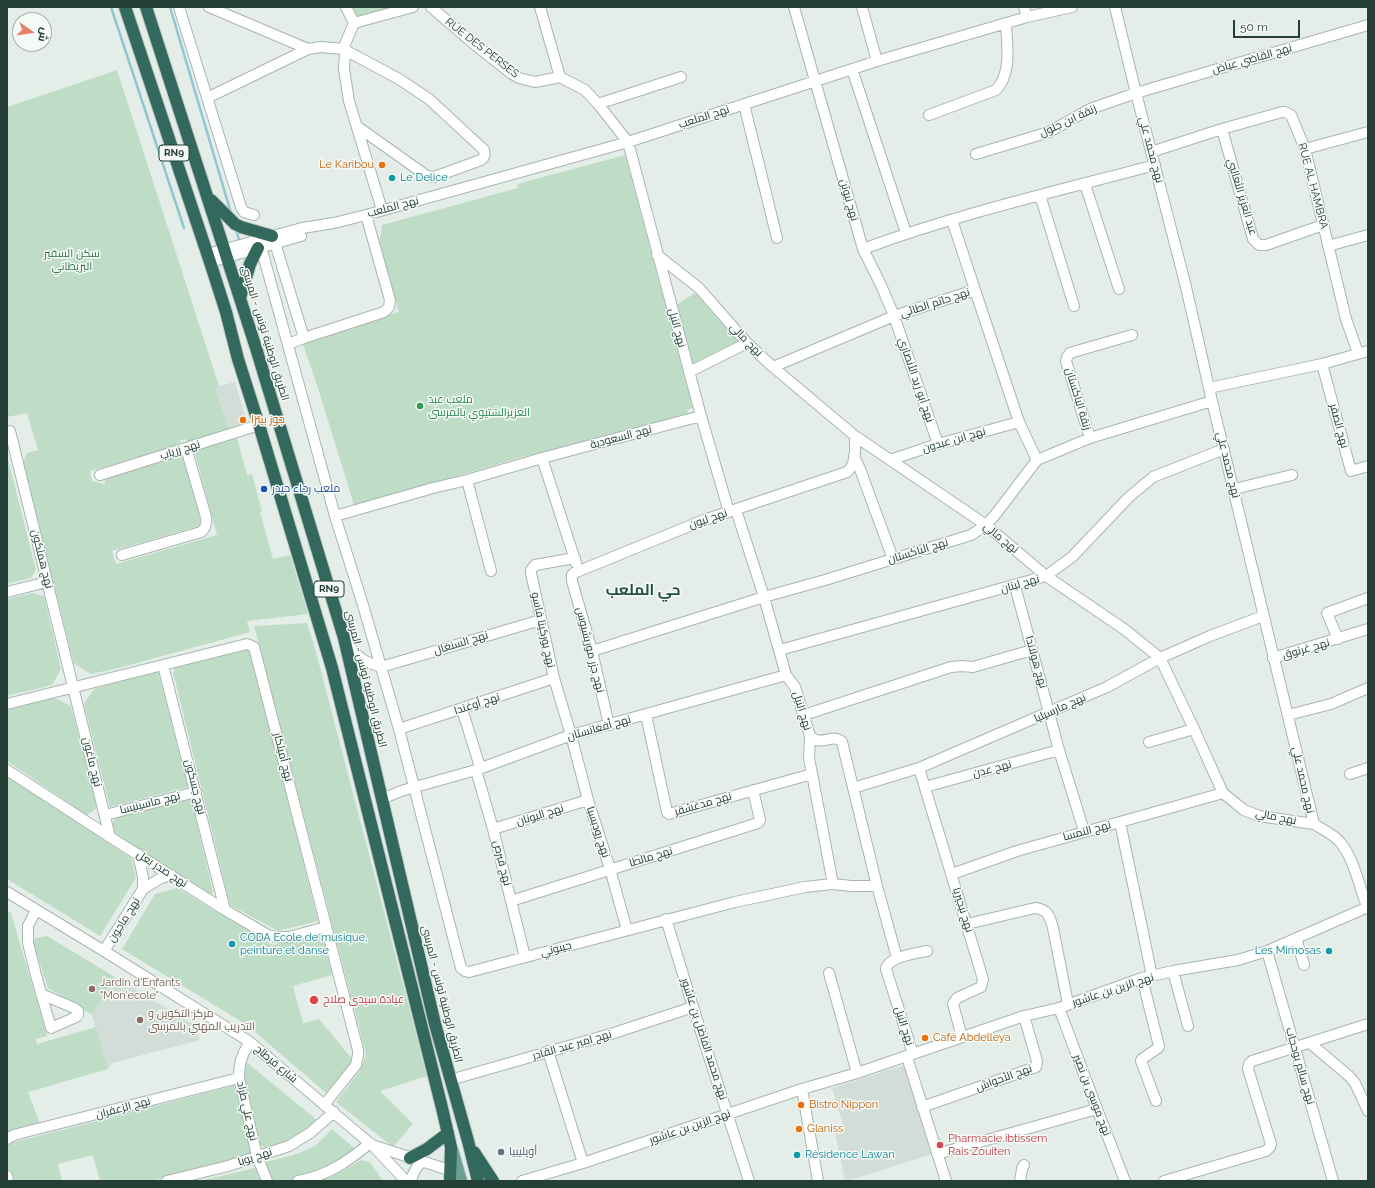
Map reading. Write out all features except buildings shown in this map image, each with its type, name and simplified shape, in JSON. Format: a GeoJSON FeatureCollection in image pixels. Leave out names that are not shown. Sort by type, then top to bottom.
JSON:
{"type":"FeatureCollection","features":[{"type":"Feature","properties":{"kind":"highway","name":"RN9"},"geometry":{"type":"LineString","coordinates":[[125,7],[226,312],[238,359],[332,668],[434,1075],[451,1147],[455,1176]]}},
{"type":"Feature","properties":{"kind":"highway","name":"الطريق الوطنية تونس - المرسى"},"geometry":{"type":"LineString","coordinates":[[146,7],[226,254],[344,638],[435,1024],[478,1181]]}},
{"type":"Feature","properties":{"kind":"highway"},"geometry":{"type":"LineString","coordinates":[[208,198],[235,224],[273,240]]}},
{"type":"Feature","properties":{"kind":"highway"},"geometry":{"type":"LineString","coordinates":[[240,299],[250,264],[260,248]]}},
{"type":"Feature","properties":{"kind":"highway"},"geometry":{"type":"LineString","coordinates":[[410,1158],[427,1149],[448,1133]]}},
{"type":"Feature","properties":{"kind":"highway"},"geometry":{"type":"LineString","coordinates":[[469,1145],[493,1181]]}},
{"type":"Feature","properties":{"kind":"main road"},"geometry":{"type":"LineString","coordinates":[[455,1176],[475,1181]]}},
{"type":"Feature","properties":{"kind":"street"},"geometry":{"type":"LineString","coordinates":[[179,7],[241,207],[244,212],[254,215]]}},
{"type":"Feature","properties":{"kind":"street"},"geometry":{"type":"LineString","coordinates":[[208,7],[308,49]]}},
{"type":"Feature","properties":{"kind":"street"},"geometry":{"type":"LineString","coordinates":[[346,7],[354,23],[344,50],[344,69],[349,102],[358,127],[382,210]]}},
{"type":"Feature","properties":{"kind":"street"},"geometry":{"type":"LineString","coordinates":[[354,23],[396,9],[413,7]]}},
{"type":"Feature","properties":{"kind":"street","name":"RUE DES PERSES"},"geometry":{"type":"LineString","coordinates":[[431,7],[474,44],[519,78],[535,82],[560,77]]}},
{"type":"Feature","properties":{"kind":"street"},"geometry":{"type":"LineString","coordinates":[[540,7],[560,77],[585,90],[628,142]]}},
{"type":"Feature","properties":{"kind":"street","name":"نهج نيوتن"},"geometry":{"type":"LineString","coordinates":[[794,7],[864,249],[882,285],[894,316]]}},
{"type":"Feature","properties":{"kind":"street"},"geometry":{"type":"LineString","coordinates":[[862,7],[877,61]]}},
{"type":"Feature","properties":{"kind":"street"},"geometry":{"type":"LineString","coordinates":[[1024,7],[1027,18]]}},
{"type":"Feature","properties":{"kind":"street","name":"نهج الملعب"},"geometry":{"type":"LineString","coordinates":[[226,254],[273,240],[302,228],[366,215],[628,142],[877,61],[1027,18],[1072,7]]}},
{"type":"Feature","properties":{"kind":"street","name":"نهج محمد علي"},"geometry":{"type":"LineString","coordinates":[[1115,7],[1186,287],[1263,616],[1314,824],[1340,842],[1351,861],[1368,908]]}},
{"type":"Feature","properties":{"kind":"street"},"geometry":{"type":"LineString","coordinates":[[929,115],[996,90],[1000,86],[1006,71],[1007,61],[1006,24]]}},
{"type":"Feature","properties":{"kind":"street","name":"نهج القاضي عياض"},"geometry":{"type":"LineString","coordinates":[[1136,93],[1368,25]]}},
{"type":"Feature","properties":{"kind":"street"},"geometry":{"type":"LineString","coordinates":[[207,98],[308,49],[321,47],[344,50],[400,79],[429,99],[484,150],[485,154],[484,158],[481,160],[434,177],[427,176],[358,127]]}},
{"type":"Feature","properties":{"kind":"street"},"geometry":{"type":"LineString","coordinates":[[852,69],[906,233]]}},
{"type":"Feature","properties":{"kind":"street"},"geometry":{"type":"LineString","coordinates":[[598,104],[681,77]]}},
{"type":"Feature","properties":{"kind":"street","name":"زنقة ابن جلول"},"geometry":{"type":"LineString","coordinates":[[976,154],[1049,132],[1090,109],[1136,93]]}},
{"type":"Feature","properties":{"kind":"street"},"geometry":{"type":"LineString","coordinates":[[744,104],[777,238]]}},
{"type":"Feature","properties":{"kind":"street","name":"RUE AL HAMBRA"},"geometry":{"type":"LineString","coordinates":[[1151,152],[1222,129],[1285,112],[1291,115],[1305,149],[1346,319],[1363,352]]}},
{"type":"Feature","properties":{"kind":"street","name":"عبد العزيز الثعالبي"},"geometry":{"type":"LineString","coordinates":[[1222,129],[1253,239],[1259,245],[1266,245],[1323,225]]}},
{"type":"Feature","properties":{"kind":"street"},"geometry":{"type":"LineString","coordinates":[[1305,149],[1368,132]]}},
{"type":"Feature","properties":{"kind":"street","name":"نهج النيل"},"geometry":{"type":"LineString","coordinates":[[628,142],[701,416],[732,511],[764,597],[786,675],[795,687],[810,736],[817,740],[835,738],[842,742],[877,886],[897,958],[889,962],[886,969],[910,1056]]}},
{"type":"Feature","properties":{"kind":"street"},"geometry":{"type":"LineString","coordinates":[[864,249],[906,233],[1040,195],[1154,165]]}},
{"type":"Feature","properties":{"kind":"street"},"geometry":{"type":"LineString","coordinates":[[1085,184],[1119,289]]}},
{"type":"Feature","properties":{"kind":"street"},"geometry":{"type":"LineString","coordinates":[[1040,195],[1074,306]]}},
{"type":"Feature","properties":{"kind":"street"},"geometry":{"type":"LineString","coordinates":[[288,344],[384,312],[389,307],[390,300],[366,215]]}},
{"type":"Feature","properties":{"kind":"street"},"geometry":{"type":"LineString","coordinates":[[952,220],[975,290]]}},
{"type":"Feature","properties":{"kind":"street"},"geometry":{"type":"LineString","coordinates":[[1328,246],[1368,235]]}},
{"type":"Feature","properties":{"kind":"street","name":"نهج الملعب"},"geometry":{"type":"LineString","coordinates":[[209,258],[260,248],[273,240]]}},
{"type":"Feature","properties":{"kind":"street"},"geometry":{"type":"LineString","coordinates":[[273,240],[304,338]]}},
{"type":"Feature","properties":{"kind":"street","name":"جيبوتي"},"geometry":{"type":"LineString","coordinates":[[260,248],[335,516],[364,605],[399,729],[461,968],[469,972],[666,919],[805,887],[833,884],[877,886]]}},
{"type":"Feature","properties":{"kind":"street","name":"نهج مالي"},"geometry":{"type":"LineString","coordinates":[[657,255],[699,288],[747,344],[855,436],[986,525],[1046,576],[1124,629],[1160,658],[1223,793],[1244,810],[1259,816],[1314,824]]}},
{"type":"Feature","properties":{"kind":"street","name":"نهج حاتم الطائي"},"geometry":{"type":"LineString","coordinates":[[773,367],[894,316],[975,290],[1019,422],[1037,460]]}},
{"type":"Feature","properties":{"kind":"street","name":"نهج أبو زيد الأنصاري"},"geometry":{"type":"LineString","coordinates":[[894,316],[938,444]]}},
{"type":"Feature","properties":{"kind":"street","name":"زنقة الباكستان"},"geometry":{"type":"LineString","coordinates":[[1090,438],[1066,361],[1067,356],[1070,353],[1132,335]]}},
{"type":"Feature","properties":{"kind":"street"},"geometry":{"type":"LineString","coordinates":[[689,372],[747,344]]}},
{"type":"Feature","properties":{"kind":"street"},"geometry":{"type":"LineString","coordinates":[[1209,388],[1322,364],[1363,352]]}},
{"type":"Feature","properties":{"kind":"street","name":"نهج الصقر"},"geometry":{"type":"LineString","coordinates":[[1322,364],[1351,471],[1368,466]]}},
{"type":"Feature","properties":{"kind":"street"},"geometry":{"type":"LineString","coordinates":[[1037,460],[1090,438],[1212,401]]}},
{"type":"Feature","properties":{"kind":"street","name":"نهج السعودية"},"geometry":{"type":"LineString","coordinates":[[335,516],[542,458],[701,416]]}},
{"type":"Feature","properties":{"kind":"street","name":"نهج ابن عبدون"},"geometry":{"type":"LineString","coordinates":[[890,460],[938,444],[1019,422]]}},
{"type":"Feature","properties":{"kind":"street","name":"نهج زرياب"},"geometry":{"type":"LineString","coordinates":[[100,475],[259,425]]}},
{"type":"Feature","properties":{"kind":"street","name":"نهج هملكون"},"geometry":{"type":"LineString","coordinates":[[10,432],[73,687]]}},
{"type":"Feature","properties":{"kind":"street"},"geometry":{"type":"LineString","coordinates":[[855,436],[854,456],[893,559]]}},
{"type":"Feature","properties":{"kind":"street"},"geometry":{"type":"LineString","coordinates":[[122,555],[201,532],[205,529],[207,524],[206,518],[186,448]]}},
{"type":"Feature","properties":{"kind":"street","name":"نهج لبنان"},"geometry":{"type":"LineString","coordinates":[[780,650],[1015,586],[1046,576],[1072,557],[1129,497],[1153,477],[1224,449]]}},
{"type":"Feature","properties":{"kind":"street","name":"نهج ليون"},"geometry":{"type":"LineString","coordinates":[[576,573],[704,520],[847,472],[852,466],[854,456]]}},
{"type":"Feature","properties":{"kind":"street","name":"نهج جزر موريشيوس"},"geometry":{"type":"LineString","coordinates":[[542,458],[575,558],[576,573],[572,581],[592,651],[608,724]]}},
{"type":"Feature","properties":{"kind":"street","name":"نهج الباكستان"},"geometry":{"type":"LineString","coordinates":[[592,651],[764,597],[971,535],[986,525],[995,515],[1037,460]]}},
{"type":"Feature","properties":{"kind":"street"},"geometry":{"type":"LineString","coordinates":[[1234,489],[1292,475]]}},
{"type":"Feature","properties":{"kind":"street"},"geometry":{"type":"LineString","coordinates":[[467,480],[492,571]]}},
{"type":"Feature","properties":{"kind":"street","name":"نهج بوركينا فاسو"},"geometry":{"type":"LineString","coordinates":[[571,735],[554,678],[531,573],[535,565],[575,558]]}},
{"type":"Feature","properties":{"kind":"street"},"geometry":{"type":"LineString","coordinates":[[7,592],[47,582]]}},
{"type":"Feature","properties":{"kind":"street","name":"نهج هولاندا"},"geometry":{"type":"LineString","coordinates":[[1015,586],[1084,831]]}},
{"type":"Feature","properties":{"kind":"street","name":"نهج غرنوق"},"geometry":{"type":"LineString","coordinates":[[1338,639],[1327,613],[1368,598]]}},
{"type":"Feature","properties":{"kind":"street","name":"نهج مارسيليا"},"geometry":{"type":"LineString","coordinates":[[853,788],[920,768],[1107,687],[1160,658],[1210,636],[1263,616]]}},
{"type":"Feature","properties":{"kind":"street","name":"نهج السنغال"},"geometry":{"type":"LineString","coordinates":[[381,667],[541,620]]}},
{"type":"Feature","properties":{"kind":"street","name":"نهج غرنوق"},"geometry":{"type":"LineString","coordinates":[[1274,658],[1368,629]]}},
{"type":"Feature","properties":{"kind":"street"},"geometry":{"type":"LineString","coordinates":[[344,638],[358,657],[364,661],[381,667]]}},
{"type":"Feature","properties":{"kind":"street","name":"نهج أميلكار"},"geometry":{"type":"LineString","coordinates":[[7,704],[247,644],[254,647],[358,1055],[356,1065],[324,1105]]}},
{"type":"Feature","properties":{"kind":"street"},"geometry":{"type":"LineString","coordinates":[[804,715],[951,667],[972,667],[1032,650]]}},
{"type":"Feature","properties":{"kind":"street","name":"نهج جسكون"},"geometry":{"type":"LineString","coordinates":[[163,665],[225,910]]}},
{"type":"Feature","properties":{"kind":"street","name":"نهج أفغانستان"},"geometry":{"type":"LineString","coordinates":[[382,799],[414,787],[478,768],[571,735],[786,675]]}},
{"type":"Feature","properties":{"kind":"street","name":"نهج أوغندا"},"geometry":{"type":"LineString","coordinates":[[399,729],[554,678]]}},
{"type":"Feature","properties":{"kind":"street","name":"نهج ماغون"},"geometry":{"type":"LineString","coordinates":[[73,687],[110,837]]}},
{"type":"Feature","properties":{"kind":"street"},"geometry":{"type":"LineString","coordinates":[[1288,715],[1330,704],[1368,688]]}},
{"type":"Feature","properties":{"kind":"street","name":"نهج قبرص"},"geometry":{"type":"LineString","coordinates":[[462,709],[525,957]]}},
{"type":"Feature","properties":{"kind":"street","name":"نهج مدغشقر"},"geometry":{"type":"LineString","coordinates":[[646,715],[668,814],[812,774]]}},
{"type":"Feature","properties":{"kind":"street"},"geometry":{"type":"LineString","coordinates":[[1149,742],[1194,729]]}},
{"type":"Feature","properties":{"kind":"street","name":"نهج روديسيا"},"geometry":{"type":"LineString","coordinates":[[571,735],[588,800],[627,930]]}},
{"type":"Feature","properties":{"kind":"street"},"geometry":{"type":"LineString","coordinates":[[810,736],[809,758],[833,884]]}},
{"type":"Feature","properties":{"kind":"street","name":"نهج عدن"},"geometry":{"type":"LineString","coordinates":[[925,787],[1060,750]]}},
{"type":"Feature","properties":{"kind":"street","name":"نهج نيجيريا"},"geometry":{"type":"LineString","coordinates":[[920,768],[983,982],[981,986],[957,998],[953,1004],[962,1037]]}},
{"type":"Feature","properties":{"kind":"street"},"geometry":{"type":"LineString","coordinates":[[1350,774],[1368,768]]}},
{"type":"Feature","properties":{"kind":"street","name":"نهج صدر بعل"},"geometry":{"type":"LineString","coordinates":[[7,770],[225,910],[268,935],[276,937],[289,937],[326,926]]}},
{"type":"Feature","properties":{"kind":"street","name":"نهج مالطا"},"geometry":{"type":"LineString","coordinates":[[511,901],[758,823],[760,820],[752,790]]}},
{"type":"Feature","properties":{"kind":"street","name":"نهج ماسينيسا"},"geometry":{"type":"LineString","coordinates":[[105,815],[196,792]]}},
{"type":"Feature","properties":{"kind":"street","name":"نهج النمسا"},"geometry":{"type":"LineString","coordinates":[[952,874],[1016,851],[1223,793]]}},
{"type":"Feature","properties":{"kind":"street","name":"نهج اليونان"},"geometry":{"type":"LineString","coordinates":[[493,830],[588,800]]}},
{"type":"Feature","properties":{"kind":"street"},"geometry":{"type":"LineString","coordinates":[[1120,822],[1159,1046],[1142,1059],[1156,1101]]}},
{"type":"Feature","properties":{"kind":"street","name":"نهج ماجون"},"geometry":{"type":"LineString","coordinates":[[138,854],[143,877],[143,888]]}},
{"type":"Feature","properties":{"kind":"street","name":"نهج ماجون"},"geometry":{"type":"LineString","coordinates":[[104,951],[143,888],[161,878],[171,875]]}},
{"type":"Feature","properties":{"kind":"street","name":"شارع قرطاج"},"geometry":{"type":"LineString","coordinates":[[7,892],[250,1042],[372,1144],[406,1181]]}},
{"type":"Feature","properties":{"kind":"street","name":"نهج موسى بن نصير"},"geometry":{"type":"LineString","coordinates":[[967,924],[1035,908],[1041,908],[1047,912],[1053,928],[1064,1006],[1097,1110],[1125,1181]]}},
{"type":"Feature","properties":{"kind":"street","name":"نهج الزين بن عاشور"},"geometry":{"type":"LineString","coordinates":[[522,1181],[582,1163],[802,1089],[858,1074],[1024,1016],[1064,1006],[1147,977],[1238,960],[1267,951],[1368,908]]}},
{"type":"Feature","properties":{"kind":"street"},"geometry":{"type":"LineString","coordinates":[[36,910],[28,926],[28,943],[41,994]]}},
{"type":"Feature","properties":{"kind":"street","name":"نهج محمد الفاضل بن عاشور"},"geometry":{"type":"LineString","coordinates":[[666,919],[749,1181]]}},
{"type":"Feature","properties":{"kind":"street"},"geometry":{"type":"LineString","coordinates":[[1296,938],[1304,965]]}},
{"type":"Feature","properties":{"kind":"street"},"geometry":{"type":"LineString","coordinates":[[897,958],[927,951]]}},
{"type":"Feature","properties":{"kind":"street","name":"نهج سالم بوحجاب"},"geometry":{"type":"LineString","coordinates":[[1267,951],[1333,1181]]}},
{"type":"Feature","properties":{"kind":"street"},"geometry":{"type":"LineString","coordinates":[[1174,971],[1188,1026]]}},
{"type":"Feature","properties":{"kind":"street"},"geometry":{"type":"LineString","coordinates":[[829,973],[858,1074]]}},
{"type":"Feature","properties":{"kind":"street","name":"نهج امير عبد القادر"},"geometry":{"type":"LineString","coordinates":[[450,1080],[614,1033],[693,1007]]}},
{"type":"Feature","properties":{"kind":"street","name":"نهج الأحواش"},"geometry":{"type":"LineString","coordinates":[[922,1107],[1036,1067],[1037,1061],[1024,1016]]}},
{"type":"Feature","properties":{"kind":"street"},"geometry":{"type":"LineString","coordinates":[[1164,1181],[1266,1151],[1270,1148],[1271,1144],[1248,1069],[1249,1064],[1252,1061],[1368,1024]]}},
{"type":"Feature","properties":{"kind":"street","name":"نهج علي طراد"},"geometry":{"type":"LineString","coordinates":[[250,1042],[242,1056],[239,1066],[239,1078],[257,1156],[266,1181]]}},
{"type":"Feature","properties":{"kind":"street"},"geometry":{"type":"LineString","coordinates":[[1310,1042],[1355,1083],[1365,1096],[1368,1111]]}},
{"type":"Feature","properties":{"kind":"street"},"geometry":{"type":"LineString","coordinates":[[548,1051],[582,1163]]}},
{"type":"Feature","properties":{"kind":"street"},"geometry":{"type":"LineString","coordinates":[[910,1056],[922,1107],[946,1181]]}},
{"type":"Feature","properties":{"kind":"street","name":"نهج الزعفران"},"geometry":{"type":"LineString","coordinates":[[7,1139],[14,1135],[33,1130],[239,1078]]}},
{"type":"Feature","properties":{"kind":"street"},"geometry":{"type":"LineString","coordinates":[[802,1089],[818,1181]]}},
{"type":"Feature","properties":{"kind":"street"},"geometry":{"type":"LineString","coordinates":[[937,1154],[1097,1110]]}},
{"type":"Feature","properties":{"kind":"street","name":"نهج يوبا"},"geometry":{"type":"LineString","coordinates":[[167,1181],[228,1166],[289,1146],[301,1140],[334,1112]]}},
{"type":"Feature","properties":{"kind":"street"},"geometry":{"type":"LineString","coordinates":[[298,1181],[320,1176],[352,1158],[372,1144],[410,1158],[423,1161],[455,1176]]}},
{"type":"Feature","properties":{"kind":"street"},"geometry":{"type":"LineString","coordinates":[[411,1181],[415,1170],[423,1161]]}},
{"type":"Feature","properties":{"kind":"street"},"geometry":{"type":"LineString","coordinates":[[1020,1181],[1024,1165]]}},
{"type":"Feature","properties":{"kind":"street"},"geometry":{"type":"LineString","coordinates":[[7,1176],[8,1181]]}},
{"type":"Feature","properties":{"kind":"shaded area"},"geometry":{"type":"Polygon","coordinates":[[[235,382],[248,426],[230,431],[215,387],[235,382]]]}},
{"type":"Feature","properties":{"kind":"shaded area","name":"مركز التكوين و التدريب المهني بالمرسى"},"geometry":{"type":"Polygon","coordinates":[[[115,977],[196,1026],[200,1040],[112,1063],[108,1069],[92,1015],[115,977]]]}},
{"type":"Feature","properties":{"kind":"shaded area"},"geometry":{"type":"Polygon","coordinates":[[[905,1065],[932,1154],[845,1181],[834,1128],[843,1125],[832,1088],[905,1065]]]}},
{"type":"Feature","properties":{"kind":"green space"},"geometry":{"type":"Polygon","coordinates":[[[350,7],[390,7],[390,9],[355,19],[350,7]]]}},
{"type":"Feature","properties":{"kind":"green space","name":"سكن السفير البريطاني"},"geometry":{"type":"Polygon","coordinates":[[[117,70],[219,386],[215,388],[230,431],[187,443],[186,439],[180,440],[181,445],[90,471],[92,481],[105,484],[104,477],[183,455],[202,525],[112,551],[116,564],[217,535],[194,450],[237,438],[247,475],[252,474],[262,511],[260,512],[273,559],[290,555],[308,614],[247,621],[250,632],[119,668],[91,674],[74,664],[23,462],[27,453],[38,450],[27,413],[7,417],[7,107],[117,70]]]}},
{"type":"Feature","properties":{"kind":"green space"},"geometry":{"type":"Polygon","coordinates":[[[625,155],[693,408],[687,410],[689,414],[575,445],[525,456],[354,505],[317,385],[302,342],[399,312],[379,248],[382,225],[518,188],[517,184],[625,155]]]}},
{"type":"Feature","properties":{"kind":"green space"},"geometry":{"type":"Polygon","coordinates":[[[695,293],[740,344],[692,366],[676,305],[695,293]]]}},
{"type":"Feature","properties":{"kind":"green space"},"geometry":{"type":"Polygon","coordinates":[[[7,455],[36,570],[31,578],[7,584],[7,455]]]}},
{"type":"Feature","properties":{"kind":"green space"},"geometry":{"type":"Polygon","coordinates":[[[32,593],[44,596],[61,669],[52,685],[7,696],[7,599],[32,593]]]}},
{"type":"Feature","properties":{"kind":"green space"},"geometry":{"type":"Polygon","coordinates":[[[307,623],[316,652],[427,1076],[380,1091],[413,1124],[393,1147],[336,1102],[360,1071],[366,1054],[254,626],[307,623]]]}},
{"type":"Feature","properties":{"kind":"green space"},"geometry":{"type":"Polygon","coordinates":[[[250,648],[318,921],[278,931],[230,905],[173,672],[176,666],[250,648]]]}},
{"type":"Feature","properties":{"kind":"green space"},"geometry":{"type":"Polygon","coordinates":[[[158,671],[188,787],[110,807],[84,704],[94,689],[158,671]]]}},
{"type":"Feature","properties":{"kind":"green space"},"geometry":{"type":"Polygon","coordinates":[[[53,697],[71,706],[97,808],[87,815],[7,761],[7,710],[53,697]]]}},
{"type":"Feature","properties":{"kind":"green space"},"geometry":{"type":"Polygon","coordinates":[[[7,776],[131,858],[136,878],[100,936],[7,879],[7,776]]]}},
{"type":"Feature","properties":{"kind":"green space"},"geometry":{"type":"Polygon","coordinates":[[[191,798],[213,892],[211,895],[114,833],[112,825],[116,817],[191,798]]]}},
{"type":"Feature","properties":{"kind":"green space"},"geometry":{"type":"Polygon","coordinates":[[[177,888],[272,945],[322,933],[332,975],[293,986],[303,1023],[319,1019],[353,1060],[326,1093],[247,1025],[122,949],[155,894],[177,888]]]}},
{"type":"Feature","properties":{"kind":"green space"},"geometry":{"type":"Polygon","coordinates":[[[7,911],[11,913],[47,1036],[36,1039],[37,1044],[96,1027],[108,1069],[28,1092],[40,1124],[7,1133],[7,911]]]}},
{"type":"Feature","properties":{"kind":"green space"},"geometry":{"type":"Polygon","coordinates":[[[47,936],[115,977],[92,1015],[48,988],[33,943],[35,938],[47,936]]]}},
{"type":"Feature","properties":{"kind":"green space"},"geometry":{"type":"Polygon","coordinates":[[[245,1061],[317,1120],[307,1135],[287,1143],[266,1148],[260,1145],[243,1072],[245,1061]]]}},
{"type":"Feature","properties":{"kind":"green space"},"geometry":{"type":"Polygon","coordinates":[[[233,1086],[236,1087],[252,1154],[249,1158],[214,1165],[152,1181],[100,1181],[93,1155],[58,1164],[62,1181],[11,1181],[7,1164],[7,1144],[233,1086]]]}},
{"type":"Feature","properties":{"kind":"green space"},"geometry":{"type":"Polygon","coordinates":[[[332,1129],[354,1148],[351,1156],[300,1179],[292,1181],[269,1181],[265,1162],[294,1155],[315,1146],[332,1129]]]}},
{"type":"Feature","properties":{"kind":"green space"},"geometry":{"type":"Polygon","coordinates":[[[361,1160],[370,1162],[383,1181],[319,1181],[343,1171],[361,1160]]]}},
{"type":"Feature","properties":{"kind":"green space"},"geometry":{"type":"Polygon","coordinates":[[[259,1167],[263,1181],[199,1181],[259,1167]]]}},
{"type":"Feature","properties":{"kind":"waterway"},"geometry":{"type":"LineString","coordinates":[[111,7],[184,228]]}},
{"type":"Feature","properties":{"kind":"waterway"},"geometry":{"type":"LineString","coordinates":[[170,7],[231,213]]}},
{"type":"Feature","properties":{"kind":"waterway"},"geometry":{"type":"LineString","coordinates":[[236,229],[239,240]]}},
{"type":"Feature","properties":{"kind":"place","name":"Le Karibou"},"geometry":{"type":"Point","coordinates":[382,165]}},
{"type":"Feature","properties":{"kind":"place","name":"Le Delice"},"geometry":{"type":"Point","coordinates":[392,178]}},
{"type":"Feature","properties":{"kind":"place","name":"ملعب عبد العزيزالشتيوي بالمرسى"},"geometry":{"type":"Point","coordinates":[420,406]}},
{"type":"Feature","properties":{"kind":"place","name":"جوز بيتزا"},"geometry":{"type":"Point","coordinates":[243,420]}},
{"type":"Feature","properties":{"kind":"place","name":"ملعب رجاء حيدر"},"geometry":{"type":"Point","coordinates":[264,489]}},
{"type":"Feature","properties":{"kind":"place","name":"CODA Ecole de musique, peinture et danse"},"geometry":{"type":"Point","coordinates":[232,944]}},
{"type":"Feature","properties":{"kind":"place","name":"Les Mimosas"},"geometry":{"type":"Point","coordinates":[1329,951]}},
{"type":"Feature","properties":{"kind":"place","name":"Jardin d'Enfants \"Mon'ecole\""},"geometry":{"type":"Point","coordinates":[92,989]}},
{"type":"Feature","properties":{"kind":"place","name":"عيادة سيدى صلاح"},"geometry":{"type":"Point","coordinates":[314,1000]}},
{"type":"Feature","properties":{"kind":"place","name":"مركز التكوين و التدريب المهني بالمرسى"},"geometry":{"type":"Point","coordinates":[140,1020]}},
{"type":"Feature","properties":{"kind":"place","name":"Café Abdelleya"},"geometry":{"type":"Point","coordinates":[925,1038]}},
{"type":"Feature","properties":{"kind":"place","name":"Bistro Nippon"},"geometry":{"type":"Point","coordinates":[801,1105]}},
{"type":"Feature","properties":{"kind":"place","name":"Glaniss"},"geometry":{"type":"Point","coordinates":[799,1129]}},
{"type":"Feature","properties":{"kind":"place","name":"Pharmacie ibtissem Rais Zouiten"},"geometry":{"type":"Point","coordinates":[940,1145]}},
{"type":"Feature","properties":{"kind":"place","name":"أويليبيا"},"geometry":{"type":"Point","coordinates":[501,1152]}},
{"type":"Feature","properties":{"kind":"place","name":"Résidence Lawan"},"geometry":{"type":"Point","coordinates":[797,1155]}},
{"type":"Feature","properties":{"kind":"district","name":"حي الملعب"},"geometry":{"type":"Point","coordinates":[643,590]}}]}
